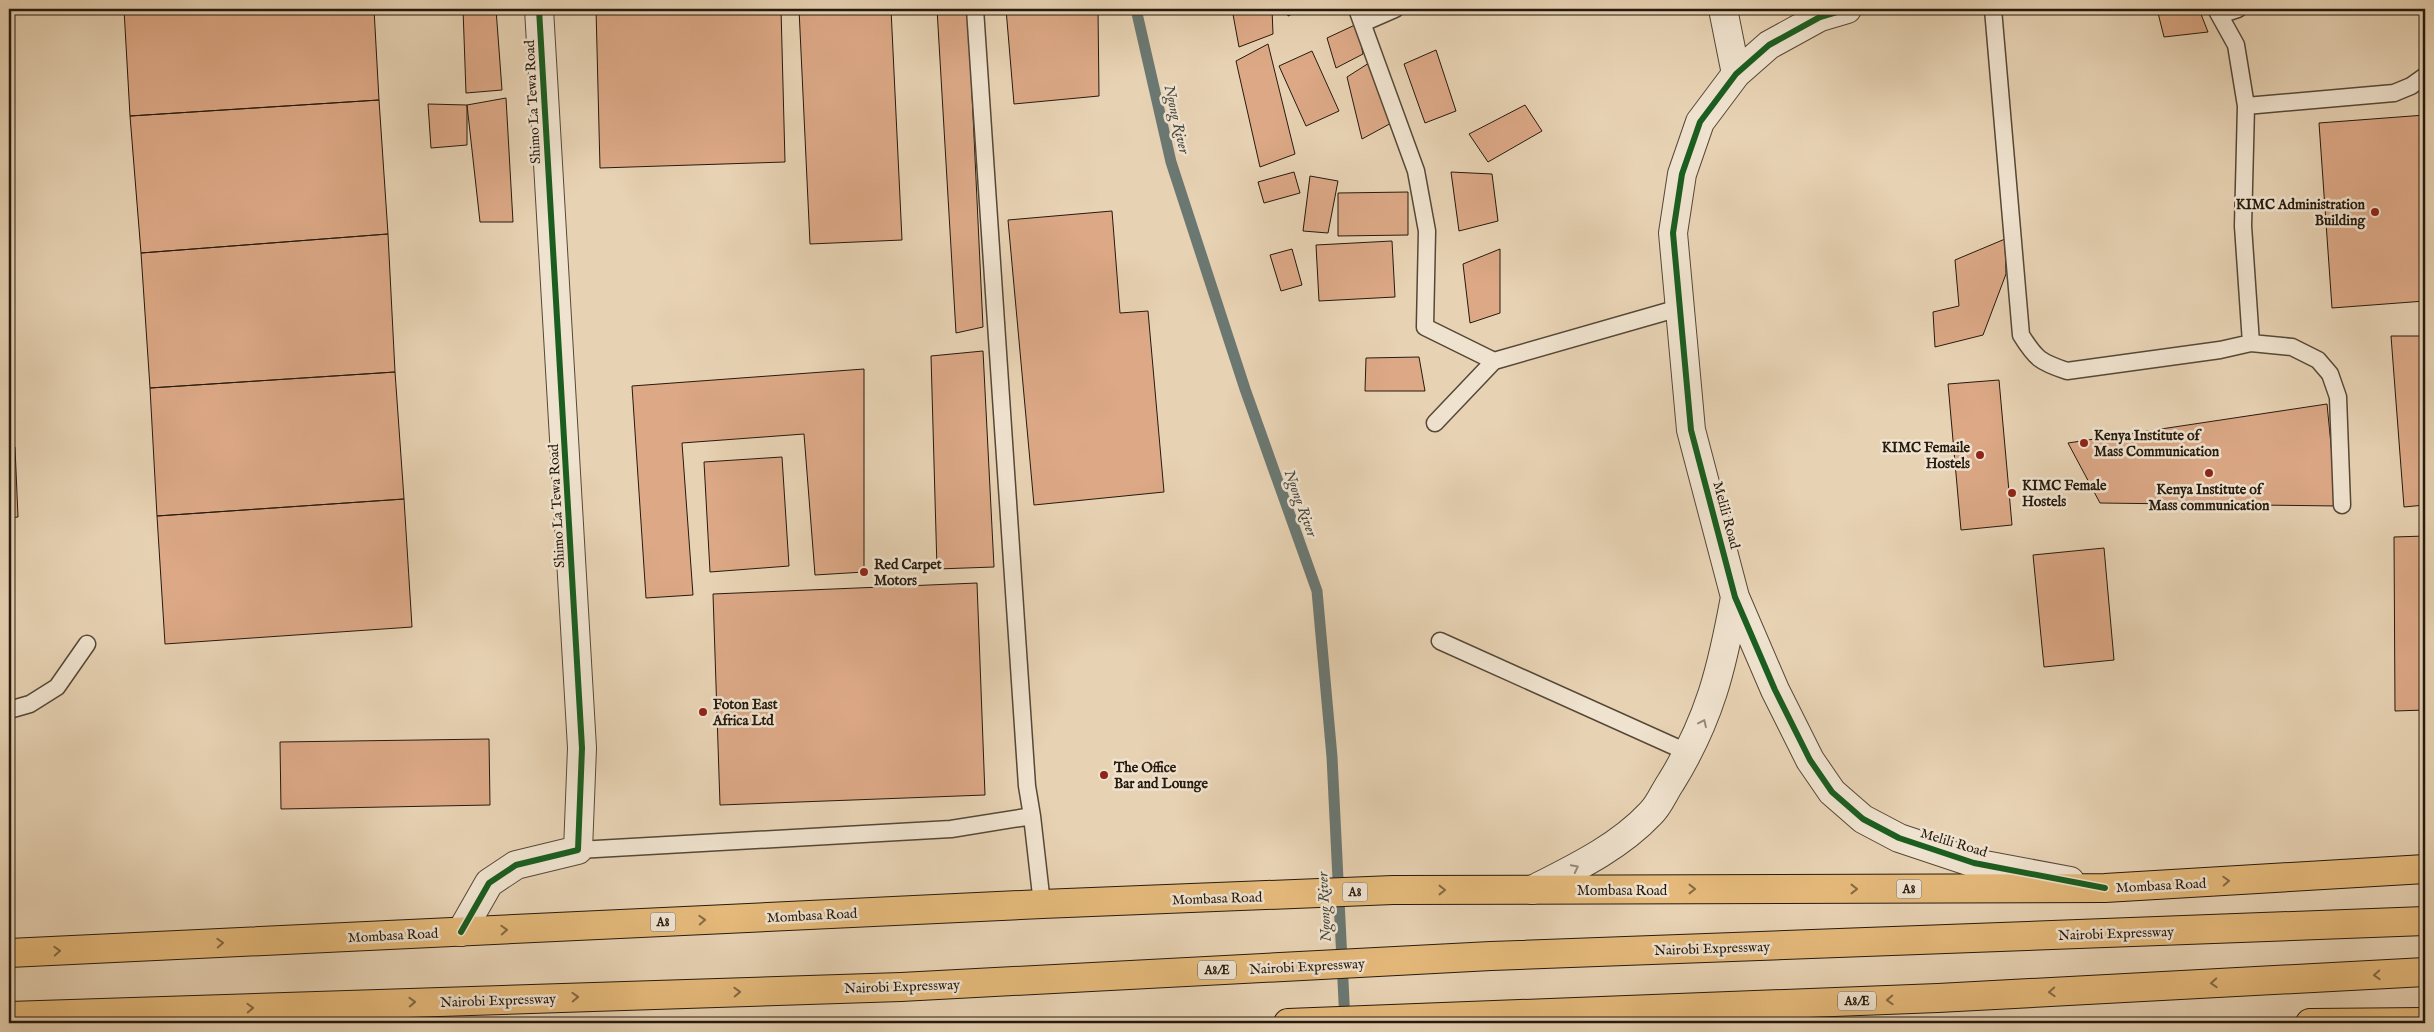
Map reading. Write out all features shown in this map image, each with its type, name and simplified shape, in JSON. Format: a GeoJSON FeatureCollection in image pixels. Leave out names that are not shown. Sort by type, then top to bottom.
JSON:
{"type":"FeatureCollection","features":[{"type":"Feature","properties":{"kind":"highway","name":"Mombasa Road"},"geometry":{"type":"LineString","coordinates":[[9,953],[1042,904],[1393,890],[2105,888],[2425,869]]}},
{"type":"Feature","properties":{"kind":"highway","name":"Nairobi Expressway"},"geometry":{"type":"LineString","coordinates":[[9,1016],[901,987],[1491,956],[2425,921]]}},
{"type":"Feature","properties":{"kind":"highway","name":"A8/E"},"geometry":{"type":"LineString","coordinates":[[1288,1023],[1938,998],[2425,972]]}},
{"type":"Feature","properties":{"kind":"highway"},"geometry":{"type":"LineString","coordinates":[[2310,1023],[2425,1022]]}},
{"type":"Feature","properties":{"kind":"street","name":"Shimo La Tewa Road"},"geometry":{"type":"LineString","coordinates":[[539,9],[582,748],[578,850]]}},
{"type":"Feature","properties":{"kind":"street"},"geometry":{"type":"LineString","coordinates":[[1723,9],[1736,74]]}},
{"type":"Feature","properties":{"kind":"street","name":"Melili Road"},"geometry":{"type":"LineString","coordinates":[[1847,9],[1820,17],[1769,45],[1736,74],[1700,122],[1682,174],[1673,234],[1691,430],[1736,596],[1775,690],[1810,760],[1832,792],[1863,819],[1899,838],[1974,863],[2105,888]]}},
{"type":"Feature","properties":{"kind":"street","name":"Melili Road"},"geometry":{"type":"LineString","coordinates":[[1532,890],[1606,850],[1651,814],[1689,753],[1708,711],[1725,653],[1736,596]]}},
{"type":"Feature","properties":{"kind":"street"},"geometry":{"type":"LineString","coordinates":[[460,932],[489,883],[516,865],[578,850]]}},
{"type":"Feature","properties":{"kind":"lane"},"geometry":{"type":"LineString","coordinates":[[975,9],[1027,786],[1042,904]]}},
{"type":"Feature","properties":{"kind":"lane"},"geometry":{"type":"LineString","coordinates":[[1395,9],[1360,16],[1416,171],[1427,231],[1425,327],[1494,361]]}},
{"type":"Feature","properties":{"kind":"lane"},"geometry":{"type":"LineString","coordinates":[[1993,9],[2021,335],[2034,355],[2048,365],[2067,372],[2220,350],[2251,343],[2292,347],[2318,360],[2330,374],[2338,396],[2342,505]]}},
{"type":"Feature","properties":{"kind":"lane"},"geometry":{"type":"LineString","coordinates":[[2238,9],[2218,12],[2236,45],[2246,106],[2243,226],[2251,343]]}},
{"type":"Feature","properties":{"kind":"lane"},"geometry":{"type":"LineString","coordinates":[[2246,106],[2394,93],[2411,86],[2425,76]]}},
{"type":"Feature","properties":{"kind":"lane"},"geometry":{"type":"LineString","coordinates":[[1435,423],[1494,361],[1679,308]]}},
{"type":"Feature","properties":{"kind":"lane"},"geometry":{"type":"LineString","coordinates":[[1440,641],[1689,753]]}},
{"type":"Feature","properties":{"kind":"lane"},"geometry":{"type":"LineString","coordinates":[[9,710],[30,704],[57,687],[87,644]]}},
{"type":"Feature","properties":{"kind":"lane"},"geometry":{"type":"LineString","coordinates":[[578,850],[951,829],[1032,816]]}},
{"type":"Feature","properties":{"kind":"building"},"geometry":{"type":"Polygon","coordinates":[[[124,9],[374,9],[379,100],[130,116],[124,9]]]}},
{"type":"Feature","properties":{"kind":"building"},"geometry":{"type":"Polygon","coordinates":[[[396,9],[428,9],[428,12],[396,13],[396,9]]]}},
{"type":"Feature","properties":{"kind":"building"},"geometry":{"type":"Polygon","coordinates":[[[463,9],[496,9],[502,90],[466,93],[463,9]]]}},
{"type":"Feature","properties":{"kind":"building"},"geometry":{"type":"Polygon","coordinates":[[[596,9],[781,9],[785,162],[600,168],[596,9]]]}},
{"type":"Feature","properties":{"kind":"building"},"geometry":{"type":"Polygon","coordinates":[[[799,9],[891,9],[902,240],[810,244],[799,9]]]}},
{"type":"Feature","properties":{"kind":"building"},"geometry":{"type":"Polygon","coordinates":[[[937,9],[968,9],[983,327],[956,333],[937,9]]]}},
{"type":"Feature","properties":{"kind":"building"},"geometry":{"type":"Polygon","coordinates":[[[1006,9],[1098,9],[1099,96],[1014,104],[1006,9]]]}},
{"type":"Feature","properties":{"kind":"building"},"geometry":{"type":"Polygon","coordinates":[[[1232,9],[1272,9],[1273,34],[1239,47],[1232,9]]]}},
{"type":"Feature","properties":{"kind":"building"},"geometry":{"type":"Polygon","coordinates":[[[1286,9],[1303,9],[1288,16],[1286,9]]]}},
{"type":"Feature","properties":{"kind":"building"},"geometry":{"type":"Polygon","coordinates":[[[2157,9],[2199,9],[2208,32],[2164,37],[2157,9]]]}},
{"type":"Feature","properties":{"kind":"building"},"geometry":{"type":"Polygon","coordinates":[[[1357,24],[1363,54],[1336,68],[1327,38],[1357,24]]]}},
{"type":"Feature","properties":{"kind":"building"},"geometry":{"type":"Polygon","coordinates":[[[1268,44],[1295,154],[1260,167],[1236,61],[1268,44]]]}},
{"type":"Feature","properties":{"kind":"building"},"geometry":{"type":"Polygon","coordinates":[[[1436,50],[1456,111],[1425,123],[1404,64],[1436,50]]]}},
{"type":"Feature","properties":{"kind":"building"},"geometry":{"type":"Polygon","coordinates":[[[1312,51],[1339,111],[1306,126],[1279,66],[1312,51]]]}},
{"type":"Feature","properties":{"kind":"building"},"geometry":{"type":"Polygon","coordinates":[[[1369,63],[1395,121],[1362,139],[1347,77],[1369,63]]]}},
{"type":"Feature","properties":{"kind":"building"},"geometry":{"type":"Polygon","coordinates":[[[506,98],[513,222],[480,222],[467,105],[506,98]]]}},
{"type":"Feature","properties":{"kind":"building"},"geometry":{"type":"Polygon","coordinates":[[[379,100],[388,234],[141,253],[130,116],[379,100]]]}},
{"type":"Feature","properties":{"kind":"building"},"geometry":{"type":"Polygon","coordinates":[[[428,104],[467,105],[467,145],[431,148],[428,104]]]}},
{"type":"Feature","properties":{"kind":"building"},"geometry":{"type":"Polygon","coordinates":[[[1525,105],[1542,131],[1488,162],[1469,134],[1525,105]]]}},
{"type":"Feature","properties":{"kind":"building","name":"KIMC Administration Building"},"geometry":{"type":"Polygon","coordinates":[[[2425,115],[2425,301],[2332,308],[2319,123],[2425,115]]]}},
{"type":"Feature","properties":{"kind":"building"},"geometry":{"type":"Polygon","coordinates":[[[1294,172],[1300,193],[1264,203],[1258,182],[1294,172]]]}},
{"type":"Feature","properties":{"kind":"building"},"geometry":{"type":"Polygon","coordinates":[[[1451,172],[1492,174],[1498,221],[1459,231],[1451,172]]]}},
{"type":"Feature","properties":{"kind":"building"},"geometry":{"type":"Polygon","coordinates":[[[1310,176],[1338,181],[1328,233],[1303,231],[1310,176]]]}},
{"type":"Feature","properties":{"kind":"building"},"geometry":{"type":"Polygon","coordinates":[[[1408,192],[1408,235],[1338,236],[1338,193],[1408,192]]]}},
{"type":"Feature","properties":{"kind":"building"},"geometry":{"type":"Polygon","coordinates":[[[1112,211],[1120,313],[1148,311],[1164,492],[1034,505],[1008,220],[1112,211]]]}},
{"type":"Feature","properties":{"kind":"building"},"geometry":{"type":"Polygon","coordinates":[[[388,234],[395,372],[150,388],[141,253],[388,234]]]}},
{"type":"Feature","properties":{"kind":"building"},"geometry":{"type":"Polygon","coordinates":[[[2005,239],[2006,274],[1983,335],[1935,347],[1933,312],[1959,306],[1955,260],[2005,239]]]}},
{"type":"Feature","properties":{"kind":"building"},"geometry":{"type":"Polygon","coordinates":[[[1392,241],[1395,297],[1319,301],[1316,245],[1392,241]]]}},
{"type":"Feature","properties":{"kind":"building"},"geometry":{"type":"Polygon","coordinates":[[[1292,249],[1302,285],[1281,291],[1270,255],[1292,249]]]}},
{"type":"Feature","properties":{"kind":"building"},"geometry":{"type":"Polygon","coordinates":[[[1500,249],[1500,313],[1470,323],[1463,264],[1500,249]]]}},
{"type":"Feature","properties":{"kind":"building"},"geometry":{"type":"Polygon","coordinates":[[[2391,336],[2425,336],[2425,505],[2404,507],[2391,336]]]}},
{"type":"Feature","properties":{"kind":"building"},"geometry":{"type":"Polygon","coordinates":[[[983,351],[994,567],[937,569],[931,356],[983,351]]]}},
{"type":"Feature","properties":{"kind":"building"},"geometry":{"type":"Polygon","coordinates":[[[1419,357],[1425,391],[1365,391],[1366,358],[1419,357]]]}},
{"type":"Feature","properties":{"kind":"building"},"geometry":{"type":"Polygon","coordinates":[[[864,369],[864,572],[815,575],[804,434],[682,443],[693,595],[646,598],[632,386],[864,369]]]}},
{"type":"Feature","properties":{"kind":"building"},"geometry":{"type":"Polygon","coordinates":[[[395,372],[404,499],[157,516],[150,388],[395,372]]]}},
{"type":"Feature","properties":{"kind":"building","name":"KIMC Femaile Hostels"},"geometry":{"type":"Polygon","coordinates":[[[1999,380],[2012,525],[1961,530],[1948,384],[1999,380]]]}},
{"type":"Feature","properties":{"kind":"building","name":"Kenya Institute of Mass communication"},"geometry":{"type":"Polygon","coordinates":[[[2327,404],[2337,506],[2100,503],[2068,443],[2327,404]]]}},
{"type":"Feature","properties":{"kind":"building"},"geometry":{"type":"Polygon","coordinates":[[[9,447],[15,447],[18,517],[9,518],[9,447]]]}},
{"type":"Feature","properties":{"kind":"building"},"geometry":{"type":"Polygon","coordinates":[[[782,457],[789,566],[710,572],[704,462],[782,457]]]}},
{"type":"Feature","properties":{"kind":"building"},"geometry":{"type":"Polygon","coordinates":[[[404,499],[412,627],[165,644],[157,516],[404,499]]]}},
{"type":"Feature","properties":{"kind":"building"},"geometry":{"type":"Polygon","coordinates":[[[2425,536],[2425,710],[2395,711],[2394,537],[2425,536]]]}},
{"type":"Feature","properties":{"kind":"building"},"geometry":{"type":"Polygon","coordinates":[[[2104,548],[2114,660],[2044,667],[2033,555],[2104,548]]]}},
{"type":"Feature","properties":{"kind":"building"},"geometry":{"type":"Polygon","coordinates":[[[977,583],[985,795],[720,805],[713,594],[977,583]]]}},
{"type":"Feature","properties":{"kind":"building"},"geometry":{"type":"Polygon","coordinates":[[[489,739],[490,805],[281,809],[280,742],[489,739]]]}},
{"type":"Feature","properties":{"kind":"waterway","name":"Ngong River"},"geometry":{"type":"LineString","coordinates":[[1136,9],[1171,162],[1245,389],[1317,591],[1332,757],[1345,1022]]}},
{"type":"Feature","properties":{"kind":"cycle path"},"geometry":{"type":"LineString","coordinates":[[461,932],[489,883],[516,865],[578,850],[582,748],[539,9]]}},
{"type":"Feature","properties":{"kind":"cycle path"},"geometry":{"type":"LineString","coordinates":[[1847,9],[1820,17],[1769,45],[1736,74],[1700,122],[1682,174],[1673,233],[1691,430],[1735,597],[1775,690],[1810,760],[1832,792],[1863,819],[1899,838],[1974,863],[2105,888]]}},
{"type":"Feature","properties":{"kind":"place","name":"KIMC Administration Building"},"geometry":{"type":"Point","coordinates":[2375,212]}},
{"type":"Feature","properties":{"kind":"place","name":"Kenya Institute of Mass Communication"},"geometry":{"type":"Point","coordinates":[2084,443]}},
{"type":"Feature","properties":{"kind":"place","name":"KIMC Femaile Hostels"},"geometry":{"type":"Point","coordinates":[1980,455]}},
{"type":"Feature","properties":{"kind":"place","name":"Kenya Institute of Mass communication"},"geometry":{"type":"Point","coordinates":[2209,473]}},
{"type":"Feature","properties":{"kind":"place","name":"KIMC Female Hostels"},"geometry":{"type":"Point","coordinates":[2012,493]}},
{"type":"Feature","properties":{"kind":"place","name":"Red Carpet Motors"},"geometry":{"type":"Point","coordinates":[864,572]}},
{"type":"Feature","properties":{"kind":"place","name":"Foton East Africa Ltd"},"geometry":{"type":"Point","coordinates":[703,712]}},
{"type":"Feature","properties":{"kind":"place","name":"The Office Bar and Lounge"},"geometry":{"type":"Point","coordinates":[1104,775]}}]}
